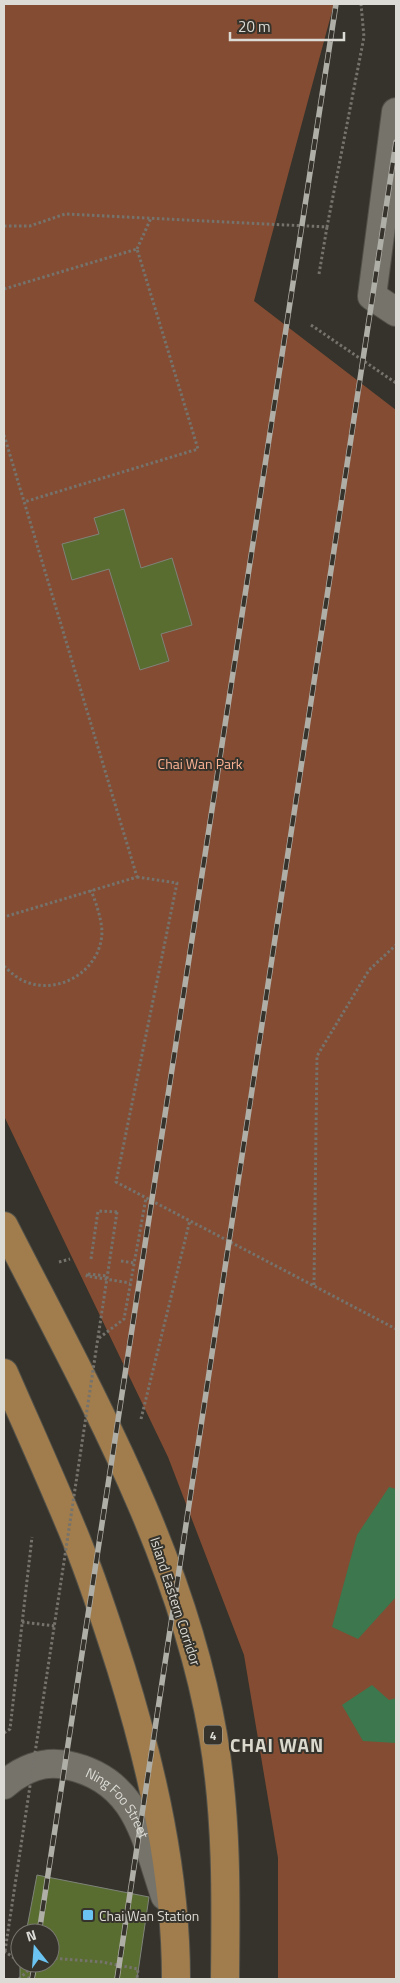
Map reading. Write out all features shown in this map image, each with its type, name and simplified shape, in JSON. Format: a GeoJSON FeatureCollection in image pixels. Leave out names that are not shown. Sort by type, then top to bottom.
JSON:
{"type":"FeatureCollection","features":[{"type":"Feature","properties":{"kind":"highway","name":"Island Eastern Corridor"},"geometry":{"type":"LineString","coordinates":[[4,1226],[114,1444],[167,1564],[183,1613],[202,1682],[221,1790],[226,1856],[225,1979]]}},
{"type":"Feature","properties":{"kind":"highway"},"geometry":{"type":"LineString","coordinates":[[4,1373],[76,1539],[100,1602],[129,1695],[160,1818],[174,1923],[176,1979]]}},
{"type":"Feature","properties":{"kind":"street"},"geometry":{"type":"LineString","coordinates":[[396,112],[372,296],[396,312]]}},
{"type":"Feature","properties":{"kind":"street","name":"Ning Foo Street"},"geometry":{"type":"LineString","coordinates":[[4,1785],[12,1777],[27,1769],[44,1764],[61,1764],[95,1773],[112,1784],[126,1799],[136,1815],[174,1923]]}},
{"type":"Feature","properties":{"kind":"path"},"geometry":{"type":"LineString","coordinates":[[319,274],[326,227],[364,37],[361,4]]}},
{"type":"Feature","properties":{"kind":"path"},"geometry":{"type":"LineString","coordinates":[[4,226],[30,226],[65,214],[326,227]]}},
{"type":"Feature","properties":{"kind":"path"},"geometry":{"type":"LineString","coordinates":[[24,502],[198,449],[137,249],[151,218]]}},
{"type":"Feature","properties":{"kind":"path"},"geometry":{"type":"LineString","coordinates":[[4,289],[137,249]]}},
{"type":"Feature","properties":{"kind":"path"},"geometry":{"type":"LineString","coordinates":[[311,325],[396,383]]}},
{"type":"Feature","properties":{"kind":"path"},"geometry":{"type":"LineString","coordinates":[[4,435],[137,876]]}},
{"type":"Feature","properties":{"kind":"path"},"geometry":{"type":"LineString","coordinates":[[4,917],[137,876],[177,883],[116,1182],[314,1284],[396,1329]]}},
{"type":"Feature","properties":{"kind":"path"},"geometry":{"type":"LineString","coordinates":[[4,966],[12,975],[28,983],[45,986],[62,984],[77,976],[90,965],[98,950],[102,932],[100,915],[91,890]]}},
{"type":"Feature","properties":{"kind":"path"},"geometry":{"type":"LineString","coordinates":[[314,1284],[317,1056],[369,970],[396,945]]}},
{"type":"Feature","properties":{"kind":"path"},"geometry":{"type":"LineString","coordinates":[[93,1342],[124,1319],[146,1198]]}},
{"type":"Feature","properties":{"kind":"path"},"geometry":{"type":"LineString","coordinates":[[4,1951],[117,1212],[98,1211],[91,1259]]}},
{"type":"Feature","properties":{"kind":"path"},"geometry":{"type":"LineString","coordinates":[[138,1428],[190,1220]]}},
{"type":"Feature","properties":{"kind":"path"},"geometry":{"type":"LineString","coordinates":[[121,1261],[134,1263]]}},
{"type":"Feature","properties":{"kind":"path"},"geometry":{"type":"LineString","coordinates":[[108,1276],[88,1274],[88,1276],[130,1283]]}},
{"type":"Feature","properties":{"kind":"path"},"geometry":{"type":"LineString","coordinates":[[4,1733],[10,1729],[32,1537]]}},
{"type":"Feature","properties":{"kind":"path"},"geometry":{"type":"LineString","coordinates":[[22,1622],[55,1626]]}},
{"type":"Feature","properties":{"kind":"path"},"geometry":{"type":"LineString","coordinates":[[60,1959],[102,1962],[138,1969],[138,1979]]}},
{"type":"Feature","properties":{"kind":"green space","name":"Chai Wan Park"},"geometry":{"type":"Polygon","coordinates":[[[4,4],[334,4],[254,301],[396,410],[396,1979],[278,1979],[278,1858],[244,1655],[168,1457],[4,1116],[4,4]]]}},
{"type":"Feature","properties":{"kind":"shaded area"},"geometry":{"type":"Polygon","coordinates":[[[389,1487],[396,1489],[396,1597],[358,1639],[332,1627],[357,1535],[389,1487]]]}},
{"type":"Feature","properties":{"kind":"shaded area"},"geometry":{"type":"Polygon","coordinates":[[[372,1685],[389,1700],[396,1698],[396,1743],[363,1741],[342,1705],[372,1685]]]}},
{"type":"Feature","properties":{"kind":"building"},"geometry":{"type":"Polygon","coordinates":[[[124,509],[141,568],[172,558],[192,625],[161,634],[169,661],[140,670],[109,569],[72,580],[62,544],[99,534],[94,518],[124,509]]]}},
{"type":"Feature","properties":{"kind":"building","name":"Chai Wan Station"},"geometry":{"type":"Polygon","coordinates":[[[37,1875],[149,1897],[137,1979],[20,1979],[20,1973],[60,1973],[60,1923],[28,1923],[37,1875]]]}},
{"type":"Feature","properties":{"kind":"railway"},"geometry":{"type":"LineString","coordinates":[[41,1923],[336,4]]}},
{"type":"Feature","properties":{"kind":"railway"},"geometry":{"type":"LineString","coordinates":[[117,1979],[396,142]]}},
{"type":"Feature","properties":{"kind":"railway"},"geometry":{"type":"LineString","coordinates":[[32,1979],[33,1973]]}},
{"type":"Feature","properties":{"kind":"place","name":"Chai Wan Station"},"geometry":{"type":"Point","coordinates":[88,1915]}},
{"type":"Feature","properties":{"kind":"district","name":"CHAI WAN"},"geometry":{"type":"Point","coordinates":[277,1744]}}]}
